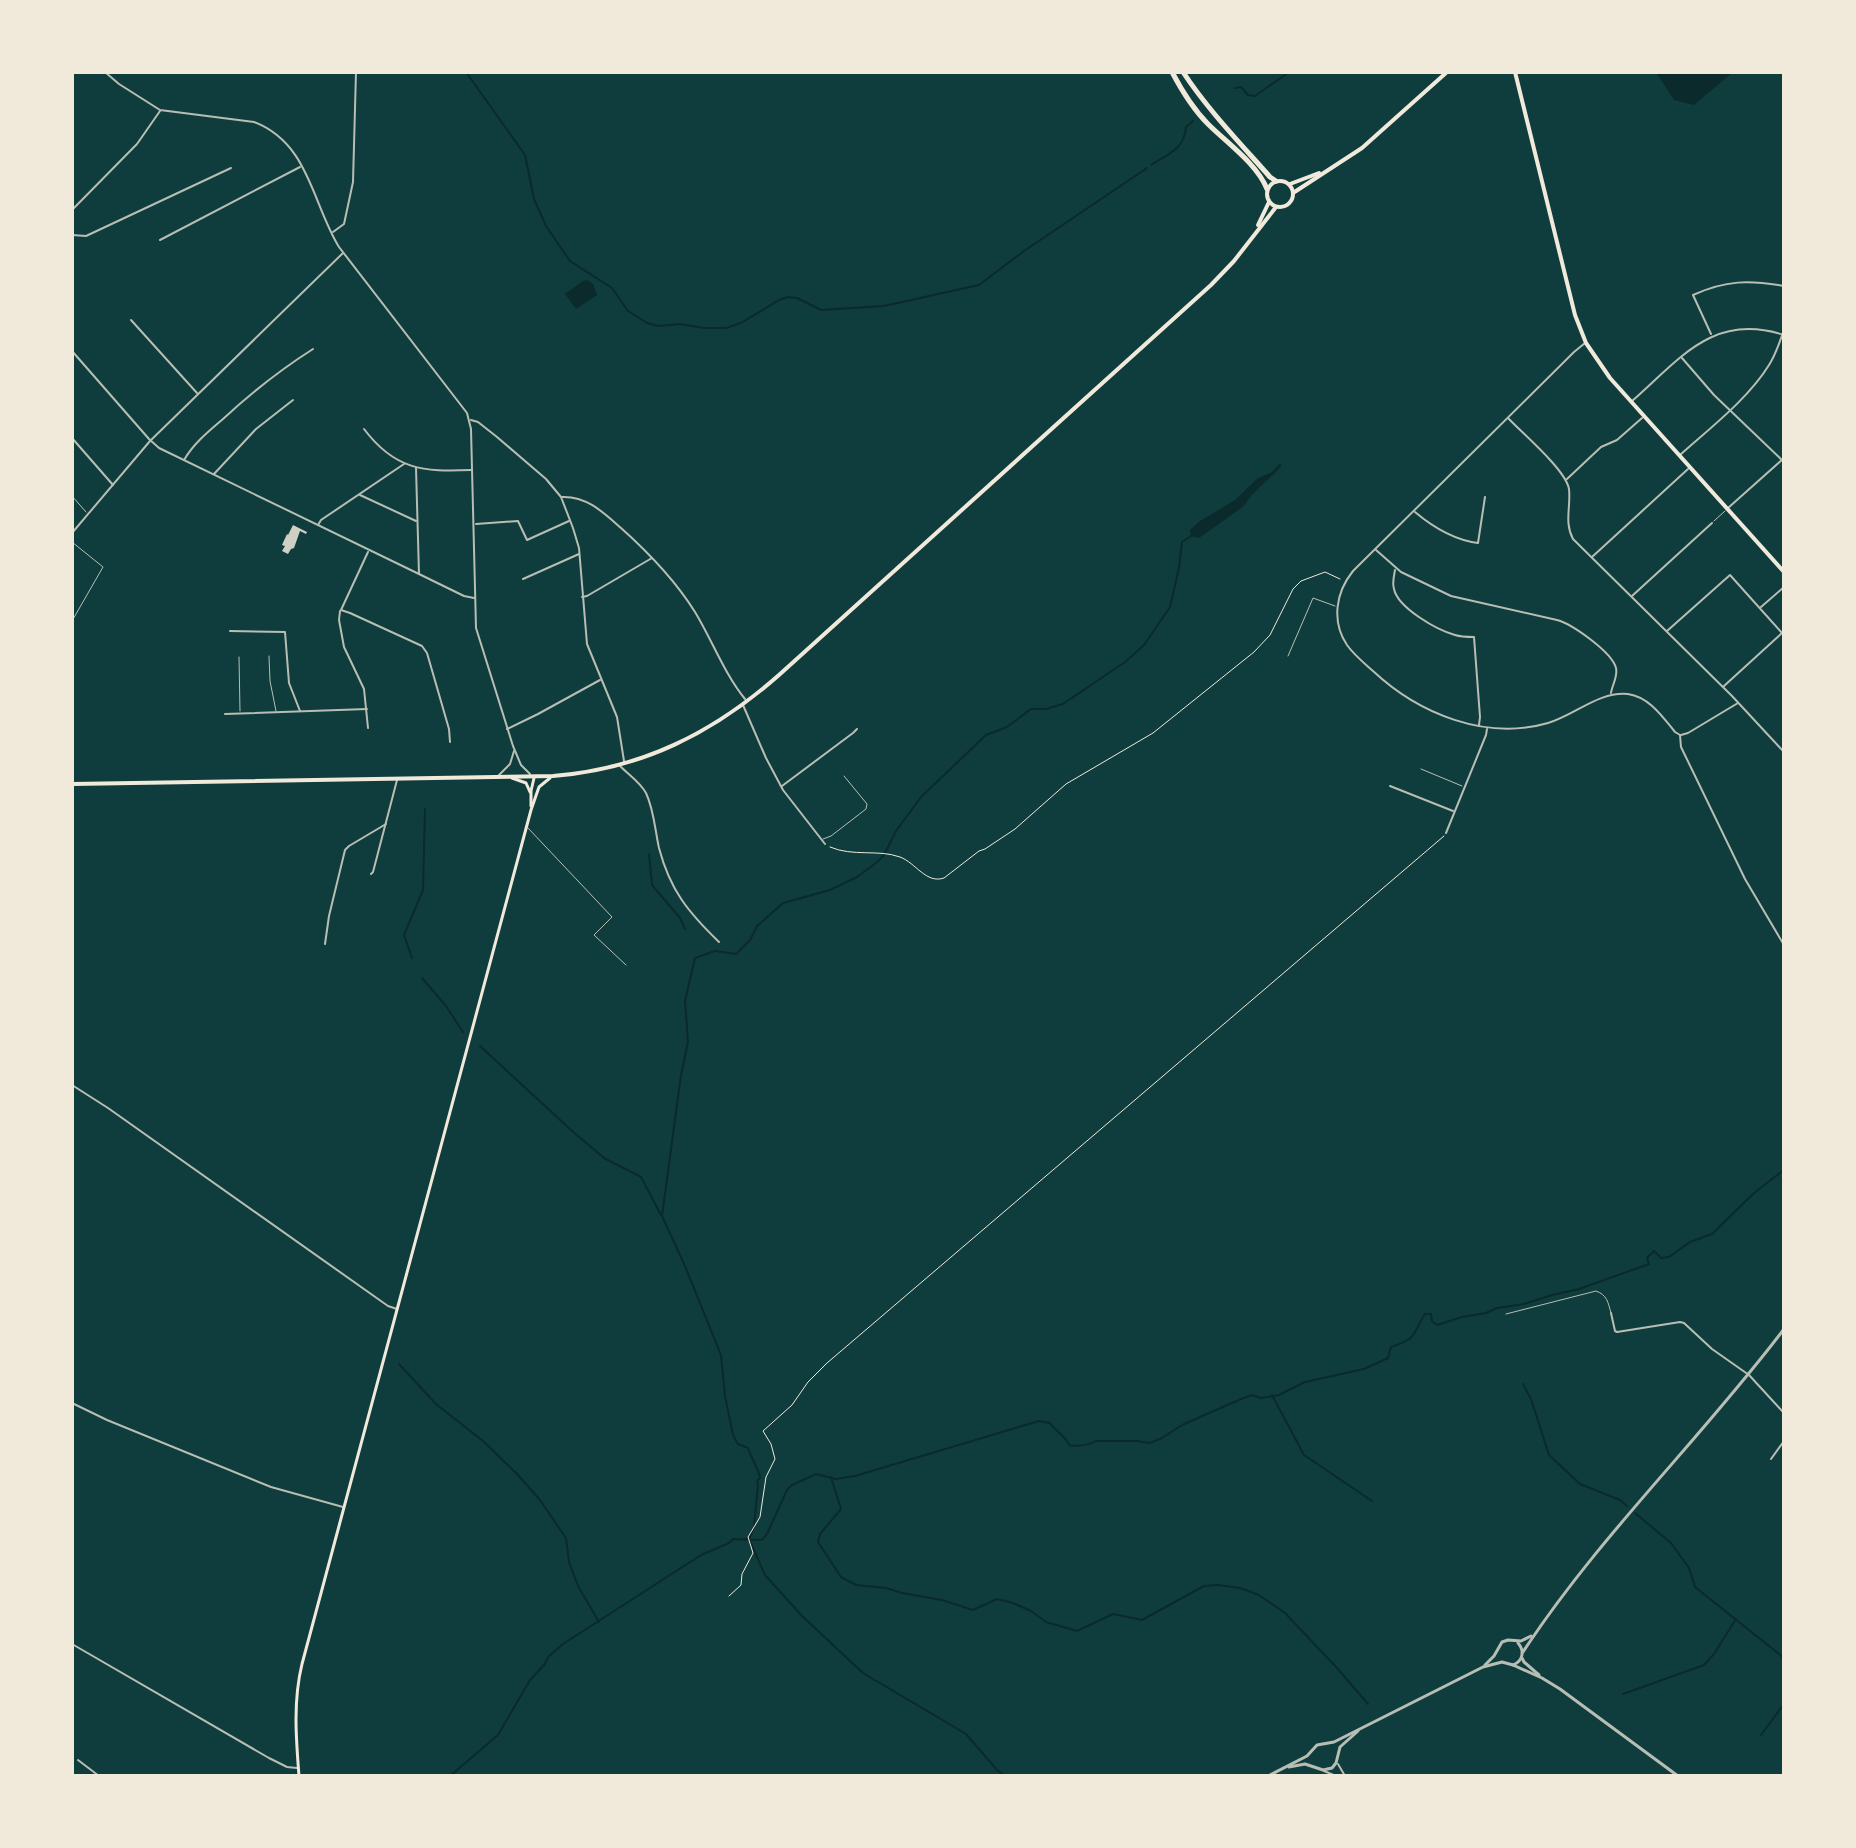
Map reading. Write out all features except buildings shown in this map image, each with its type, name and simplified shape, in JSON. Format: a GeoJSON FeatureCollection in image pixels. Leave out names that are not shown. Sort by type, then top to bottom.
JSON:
{"type":"FeatureCollection","features":[{"type":"Feature","properties":{"kind":"highway"},"geometry":{"type":"LineString","coordinates":[[1172,72],[1199,113],[1253,168],[1267,189]]}},
{"type":"Feature","properties":{"kind":"highway"},"geometry":{"type":"LineString","coordinates":[[1183,72],[1230,134],[1276,181]]}},
{"type":"Feature","properties":{"kind":"main road"},"geometry":{"type":"LineString","coordinates":[[1293,193],[1362,148],[1447,72]]}},
{"type":"Feature","properties":{"kind":"main road"},"geometry":{"type":"LineString","coordinates":[[1515,72],[1571,301],[1586,343],[1610,378],[1784,572]]}},
{"type":"Feature","properties":{"kind":"main road"},"geometry":{"type":"LineString","coordinates":[[1289,184],[1325,171]]}},
{"type":"Feature","properties":{"kind":"main road"},"geometry":{"type":"LineString","coordinates":[[72,784],[553,776],[622,764],[685,740],[745,704],[1211,285],[1276,207],[1291,201],[1293,193],[1289,184],[1281,180],[1267,189],[1269,202],[1276,207]]}},
{"type":"Feature","properties":{"kind":"main road"},"geometry":{"type":"LineString","coordinates":[[1255,233],[1269,202]]}},
{"type":"Feature","properties":{"kind":"main road"},"geometry":{"type":"LineString","coordinates":[[533,795],[553,776]]}},
{"type":"Feature","properties":{"kind":"main road"},"geometry":{"type":"LineString","coordinates":[[510,777],[526,783],[533,795]]}},
{"type":"Feature","properties":{"kind":"main road"},"geometry":{"type":"LineString","coordinates":[[299,1776],[295,1717],[297,1685],[527,827],[535,777]]}},
{"type":"Feature","properties":{"kind":"street"},"geometry":{"type":"LineString","coordinates":[[105,72],[160,110],[250,121],[287,143],[343,253],[464,408],[470,421],[478,633],[521,765],[523,774],[519,777]]}},
{"type":"Feature","properties":{"kind":"street"},"geometry":{"type":"LineString","coordinates":[[331,233],[344,224],[353,182],[356,72]]}},
{"type":"Feature","properties":{"kind":"street"},"geometry":{"type":"LineString","coordinates":[[72,210],[137,144],[160,110]]}},
{"type":"Feature","properties":{"kind":"street"},"geometry":{"type":"LineString","coordinates":[[160,240],[301,166]]}},
{"type":"Feature","properties":{"kind":"street"},"geometry":{"type":"LineString","coordinates":[[72,235],[86,236],[231,168]]}},
{"type":"Feature","properties":{"kind":"street"},"geometry":{"type":"LineString","coordinates":[[72,533],[150,441],[343,253]]}},
{"type":"Feature","properties":{"kind":"street"},"geometry":{"type":"LineString","coordinates":[[1712,335],[1693,295],[1718,285],[1741,281],[1784,286]]}},
{"type":"Feature","properties":{"kind":"street"},"geometry":{"type":"LineString","coordinates":[[131,320],[198,394]]}},
{"type":"Feature","properties":{"kind":"street"},"geometry":{"type":"LineString","coordinates":[[1631,401],[1681,357],[1712,335],[1742,329],[1783,335]]}},
{"type":"Feature","properties":{"kind":"street"},"geometry":{"type":"LineString","coordinates":[[1679,455],[1761,376],[1784,330]]}},
{"type":"Feature","properties":{"kind":"street"},"geometry":{"type":"LineString","coordinates":[[1586,343],[1346,581],[1337,607],[1339,628],[1346,644],[1359,659],[1392,688],[1436,713],[1478,726],[1517,729],[1534,726],[1562,718],[1597,699],[1628,694],[1649,702],[1680,735],[1739,703]]}},
{"type":"Feature","properties":{"kind":"street"},"geometry":{"type":"LineString","coordinates":[[184,460],[196,443],[242,401],[284,367],[313,349]]}},
{"type":"Feature","properties":{"kind":"street"},"geometry":{"type":"LineString","coordinates":[[72,351],[159,448],[464,596],[475,598]]}},
{"type":"Feature","properties":{"kind":"street"},"geometry":{"type":"LineString","coordinates":[[1681,357],[1729,410],[1783,460],[1727,509]]}},
{"type":"Feature","properties":{"kind":"street"},"geometry":{"type":"LineString","coordinates":[[214,474],[256,429],[293,400]]}},
{"type":"Feature","properties":{"kind":"street"},"geometry":{"type":"LineString","coordinates":[[1566,480],[1601,447],[1617,440],[1644,417]]}},
{"type":"Feature","properties":{"kind":"street"},"geometry":{"type":"LineString","coordinates":[[1508,418],[1566,480],[1569,489],[1569,530],[1573,539],[1739,703],[1784,752]]}},
{"type":"Feature","properties":{"kind":"street"},"geometry":{"type":"LineString","coordinates":[[470,421],[478,422],[497,437],[546,479],[561,497],[579,554],[587,644],[618,721],[622,764],[648,797],[661,853],[674,889],[719,942]]}},
{"type":"Feature","properties":{"kind":"street"},"geometry":{"type":"LineString","coordinates":[[364,429],[381,449],[405,463],[439,471],[472,470]]}},
{"type":"Feature","properties":{"kind":"street"},"geometry":{"type":"LineString","coordinates":[[72,438],[113,485]]}},
{"type":"Feature","properties":{"kind":"street"},"geometry":{"type":"LineString","coordinates":[[318,525],[405,463]]}},
{"type":"Feature","properties":{"kind":"street"},"geometry":{"type":"LineString","coordinates":[[416,467],[419,574]]}},
{"type":"Feature","properties":{"kind":"street"},"geometry":{"type":"LineString","coordinates":[[1592,558],[1690,468]]}},
{"type":"Feature","properties":{"kind":"street"},"geometry":{"type":"LineString","coordinates":[[360,494],[417,522]]}},
{"type":"Feature","properties":{"kind":"street"},"geometry":{"type":"LineString","coordinates":[[561,497],[596,506],[668,573],[689,603],[745,704],[766,758],[781,786],[825,844]]}},
{"type":"Feature","properties":{"kind":"street"},"geometry":{"type":"LineString","coordinates":[[1414,511],[1452,537],[1478,543],[1485,497]]}},
{"type":"Feature","properties":{"kind":"street"},"geometry":{"type":"LineString","coordinates":[[473,524],[518,521],[527,540],[570,520]]}},
{"type":"Feature","properties":{"kind":"street"},"geometry":{"type":"LineString","coordinates":[[1631,596],[1712,523]]}},
{"type":"Feature","properties":{"kind":"street"},"geometry":{"type":"LineString","coordinates":[[368,728],[364,689],[344,647],[339,620],[369,550]]}},
{"type":"Feature","properties":{"kind":"street"},"geometry":{"type":"LineString","coordinates":[[1375,550],[1395,568],[1456,598],[1573,626],[1613,662],[1616,673],[1611,695]]}},
{"type":"Feature","properties":{"kind":"street"},"geometry":{"type":"LineString","coordinates":[[523,579],[579,554]]}},
{"type":"Feature","properties":{"kind":"street"},"geometry":{"type":"LineString","coordinates":[[582,597],[653,558]]}},
{"type":"Feature","properties":{"kind":"street"},"geometry":{"type":"LineString","coordinates":[[1395,568],[1394,591],[1422,619],[1453,635],[1474,637],[1480,717],[1478,726]]}},
{"type":"Feature","properties":{"kind":"street"},"geometry":{"type":"LineString","coordinates":[[1667,631],[1730,575],[1782,633],[1723,687]]}},
{"type":"Feature","properties":{"kind":"street"},"geometry":{"type":"LineString","coordinates":[[1760,608],[1784,587]]}},
{"type":"Feature","properties":{"kind":"street"},"geometry":{"type":"LineString","coordinates":[[341,610],[422,646],[427,653],[450,742]]}},
{"type":"Feature","properties":{"kind":"street"},"geometry":{"type":"LineString","coordinates":[[230,631],[285,632],[289,683],[301,712]]}},
{"type":"Feature","properties":{"kind":"street"},"geometry":{"type":"LineString","coordinates":[[507,729],[601,679]]}},
{"type":"Feature","properties":{"kind":"street"},"geometry":{"type":"LineString","coordinates":[[225,714],[367,709]]}},
{"type":"Feature","properties":{"kind":"street"},"geometry":{"type":"LineString","coordinates":[[1446,833],[1487,727]]}},
{"type":"Feature","properties":{"kind":"street"},"geometry":{"type":"LineString","coordinates":[[781,786],[857,729]]}},
{"type":"Feature","properties":{"kind":"street"},"geometry":{"type":"LineString","coordinates":[[1680,735],[1680,745],[1735,860],[1784,945]]}},
{"type":"Feature","properties":{"kind":"street"},"geometry":{"type":"LineString","coordinates":[[510,777],[507,773],[513,758],[513,746]]}},
{"type":"Feature","properties":{"kind":"street"},"geometry":{"type":"LineString","coordinates":[[521,765],[535,777]]}},
{"type":"Feature","properties":{"kind":"street"},"geometry":{"type":"LineString","coordinates":[[491,778],[508,767]]}},
{"type":"Feature","properties":{"kind":"street"},"geometry":{"type":"LineString","coordinates":[[371,874],[397,779]]}},
{"type":"Feature","properties":{"kind":"street"},"geometry":{"type":"LineString","coordinates":[[1390,786],[1454,812]]}},
{"type":"Feature","properties":{"kind":"street"},"geometry":{"type":"LineString","coordinates":[[325,944],[345,850],[386,824]]}},
{"type":"Feature","properties":{"kind":"street"},"geometry":{"type":"LineString","coordinates":[[72,1085],[397,1310]]}},
{"type":"Feature","properties":{"kind":"street"},"geometry":{"type":"LineString","coordinates":[[1611,1313],[1617,1332],[1684,1323],[1714,1351],[1749,1375],[1784,1413]]}},
{"type":"Feature","properties":{"kind":"street"},"geometry":{"type":"LineString","coordinates":[[1513,1665],[1602,1543],[1749,1375],[1784,1329]]}},
{"type":"Feature","properties":{"kind":"street"},"geometry":{"type":"LineString","coordinates":[[72,1403],[271,1487],[344,1508]]}},
{"type":"Feature","properties":{"kind":"street"},"geometry":{"type":"LineString","coordinates":[[1771,1459],[1784,1441]]}},
{"type":"Feature","properties":{"kind":"street"},"geometry":{"type":"LineString","coordinates":[[1483,1667],[1502,1642],[1521,1641],[1535,1634]]}},
{"type":"Feature","properties":{"kind":"street"},"geometry":{"type":"LineString","coordinates":[[1515,1641],[1521,1646],[1524,1662],[1542,1678],[1678,1776]]}},
{"type":"Feature","properties":{"kind":"street"},"geometry":{"type":"LineString","coordinates":[[72,1644],[276,1762],[298,1768]]}},
{"type":"Feature","properties":{"kind":"street"},"geometry":{"type":"LineString","coordinates":[[1497,1651],[1502,1662]]}},
{"type":"Feature","properties":{"kind":"street"},"geometry":{"type":"LineString","coordinates":[[1268,1776],[1307,1756],[1317,1745],[1334,1742],[1483,1667],[1502,1662],[1542,1678]]}},
{"type":"Feature","properties":{"kind":"street"},"geometry":{"type":"LineString","coordinates":[[1323,1770],[1332,1768],[1343,1743],[1361,1729]]}},
{"type":"Feature","properties":{"kind":"street"},"geometry":{"type":"LineString","coordinates":[[1326,1743],[1334,1747],[1338,1767],[1345,1776]]}},
{"type":"Feature","properties":{"kind":"street"},"geometry":{"type":"LineString","coordinates":[[1312,1751],[1314,1766]]}},
{"type":"Feature","properties":{"kind":"street"},"geometry":{"type":"LineString","coordinates":[[78,1760],[99,1776]]}},
{"type":"Feature","properties":{"kind":"street"},"geometry":{"type":"LineString","coordinates":[[1284,1768],[1303,1764],[1336,1776]]}},
{"type":"Feature","properties":{"kind":"lane"},"geometry":{"type":"LineString","coordinates":[[72,496],[88,513]]}},
{"type":"Feature","properties":{"kind":"lane"},"geometry":{"type":"LineString","coordinates":[[1712,523],[1727,509]]}},
{"type":"Feature","properties":{"kind":"lane"},"geometry":{"type":"LineString","coordinates":[[72,542],[103,567],[72,621]]}},
{"type":"Feature","properties":{"kind":"lane"},"geometry":{"type":"LineString","coordinates":[[1288,656],[1313,598],[1337,607]]}},
{"type":"Feature","properties":{"kind":"lane"},"geometry":{"type":"LineString","coordinates":[[269,656],[276,713]]}},
{"type":"Feature","properties":{"kind":"lane"},"geometry":{"type":"LineString","coordinates":[[239,657],[240,714]]}},
{"type":"Feature","properties":{"kind":"lane"},"geometry":{"type":"LineString","coordinates":[[1421,769],[1465,787]]}},
{"type":"Feature","properties":{"kind":"lane"},"geometry":{"type":"LineString","coordinates":[[821,839],[831,836],[866,809],[867,804],[844,776]]}},
{"type":"Feature","properties":{"kind":"lane"},"geometry":{"type":"LineString","coordinates":[[527,827],[612,917],[594,935],[626,965]]}},
{"type":"Feature","properties":{"kind":"lane"},"geometry":{"type":"LineString","coordinates":[[1506,1314],[1596,1291],[1608,1299],[1611,1313]]}},
{"type":"Feature","properties":{"kind":"path"},"geometry":{"type":"LineString","coordinates":[[825,844],[846,853],[898,857],[931,879],[944,878],[1015,829],[1066,784],[1153,733],[1254,652],[1270,635],[1293,589],[1301,581],[1325,572],[1346,581]]}},
{"type":"Feature","properties":{"kind":"path"},"geometry":{"type":"LineString","coordinates":[[729,1596],[741,1585],[742,1574],[753,1553],[748,1537],[760,1517],[766,1477],[775,1459],[763,1431],[792,1405],[808,1382],[1446,833]]}},
{"type":"Feature","properties":{"kind":"water"},"geometry":{"type":"Polygon","coordinates":[[[1656,72],[1733,72],[1694,105],[1674,100],[1656,72]]]}},
{"type":"Feature","properties":{"kind":"water"},"geometry":{"type":"Polygon","coordinates":[[[587,280],[593,284],[597,295],[576,309],[565,294],[587,280]]]}},
{"type":"Feature","properties":{"kind":"water"},"geometry":{"type":"Polygon","coordinates":[[[1279,464],[1282,465],[1244,506],[1199,538],[1191,536],[1190,530],[1200,521],[1235,500],[1258,478],[1272,472],[1279,464]]]}},
{"type":"Feature","properties":{"kind":"waterway"},"geometry":{"type":"LineString","coordinates":[[466,72],[525,155],[534,199],[546,226],[570,261],[612,288],[628,311],[658,326],[680,324],[726,328],[788,297],[821,310],[884,306],[979,285],[1147,168]]}},
{"type":"Feature","properties":{"kind":"waterway"},"geometry":{"type":"LineString","coordinates":[[1235,88],[1241,87],[1248,95],[1255,96],[1289,72]]}},
{"type":"Feature","properties":{"kind":"waterway"},"geometry":{"type":"LineString","coordinates":[[1151,165],[1179,146],[1186,127],[1193,121]]}},
{"type":"Feature","properties":{"kind":"waterway"},"geometry":{"type":"LineString","coordinates":[[744,1540],[750,1537],[754,1527],[759,1474],[748,1448],[738,1444],[733,1435],[721,1355],[662,1216],[688,1042],[685,1001],[695,958],[715,951],[736,954],[750,940],[757,926],[783,903],[830,890],[857,877],[884,855],[896,831],[921,797],[986,735],[1007,727],[1031,709],[1063,704],[1125,662],[1144,645],[1170,607],[1182,542],[1191,536]]}},
{"type":"Feature","properties":{"kind":"waterway"},"geometry":{"type":"LineString","coordinates":[[412,958],[404,935],[423,890],[425,809]]}},
{"type":"Feature","properties":{"kind":"waterway"},"geometry":{"type":"LineString","coordinates":[[649,854],[652,885],[680,918],[685,929]]}},
{"type":"Feature","properties":{"kind":"waterway"},"geometry":{"type":"LineString","coordinates":[[422,978],[463,1032]]}},
{"type":"Feature","properties":{"kind":"waterway"},"geometry":{"type":"LineString","coordinates":[[480,1046],[604,1158],[641,1177],[661,1215]]}},
{"type":"Feature","properties":{"kind":"waterway"},"geometry":{"type":"LineString","coordinates":[[450,1776],[498,1735],[530,1680],[563,1644],[701,1555],[733,1539],[762,1540],[787,1490],[816,1474],[836,1479],[855,1476],[1039,1421],[1050,1423],[1069,1445],[1096,1441],[1150,1443],[1182,1425],[1252,1395],[1261,1398],[1279,1395],[1305,1382],[1364,1369],[1388,1358],[1391,1347],[1410,1338],[1425,1314],[1431,1314],[1432,1321],[1437,1325],[1579,1289],[1649,1264],[1647,1258],[1654,1251],[1661,1258],[1669,1257],[1690,1242],[1712,1234],[1754,1193],[1784,1170]]}},
{"type":"Feature","properties":{"kind":"waterway"},"geometry":{"type":"LineString","coordinates":[[399,1364],[436,1404],[483,1441],[540,1500],[566,1538],[569,1562],[578,1586],[599,1622]]}},
{"type":"Feature","properties":{"kind":"waterway"},"geometry":{"type":"LineString","coordinates":[[1523,1384],[1549,1455],[1580,1484],[1620,1500],[1627,1506]]}},
{"type":"Feature","properties":{"kind":"waterway"},"geometry":{"type":"LineString","coordinates":[[1272,1395],[1304,1455],[1372,1501]]}},
{"type":"Feature","properties":{"kind":"waterway"},"geometry":{"type":"LineString","coordinates":[[831,1477],[841,1509],[820,1534],[818,1542],[841,1577],[856,1585],[886,1588],[973,1610],[997,1599],[1031,1611],[1046,1622],[1077,1631],[1113,1614],[1142,1620],[1204,1586],[1240,1588],[1259,1595],[1285,1613],[1368,1704]]}},
{"type":"Feature","properties":{"kind":"waterway"},"geometry":{"type":"LineString","coordinates":[[1635,1513],[1671,1543],[1689,1568],[1695,1587],[1784,1658]]}},
{"type":"Feature","properties":{"kind":"waterway"},"geometry":{"type":"LineString","coordinates":[[750,1541],[765,1575],[802,1616],[863,1673],[966,1734],[1005,1776]]}},
{"type":"Feature","properties":{"kind":"waterway"},"geometry":{"type":"LineString","coordinates":[[1623,1694],[1704,1665],[1736,1619]]}},
{"type":"Feature","properties":{"kind":"waterway"},"geometry":{"type":"LineString","coordinates":[[1761,1735],[1784,1704]]}}]}
